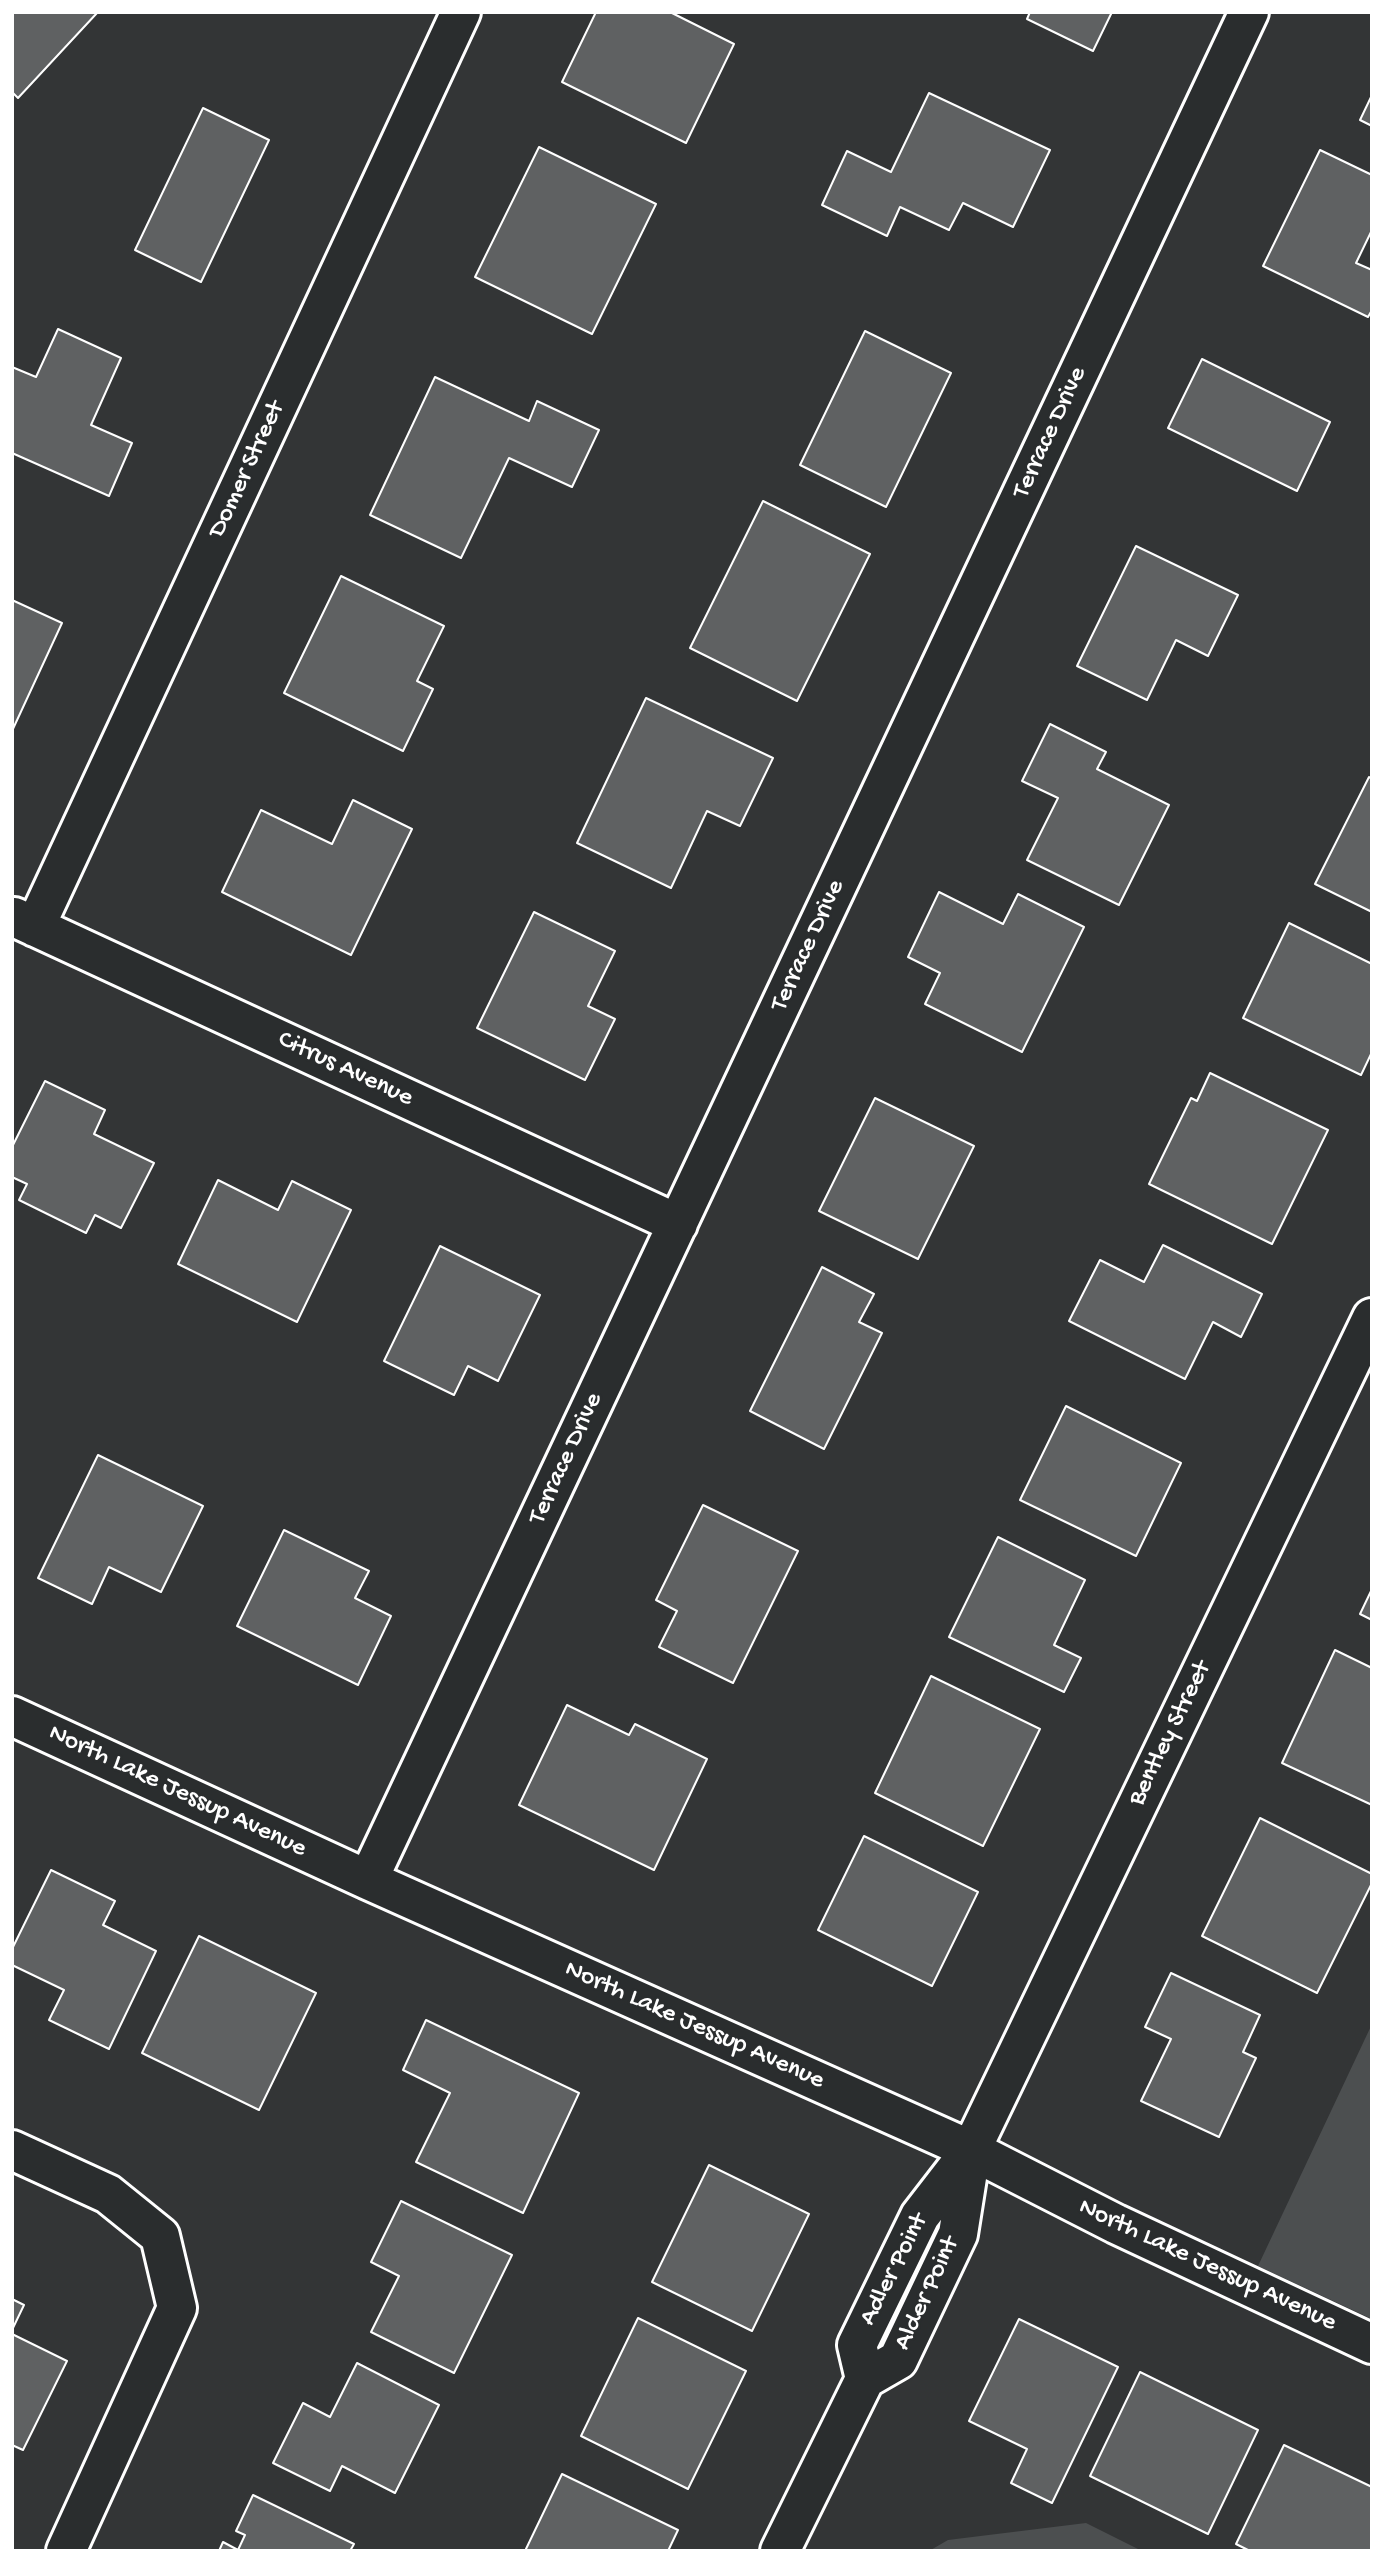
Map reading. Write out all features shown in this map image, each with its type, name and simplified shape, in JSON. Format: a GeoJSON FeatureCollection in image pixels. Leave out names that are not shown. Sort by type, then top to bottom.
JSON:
{"type":"FeatureCollection","features":[{"type":"Feature","properties":{"kind":"street","name":"Domer Street"},"geometry":{"type":"LineString","coordinates":[[24,922],[461,12]]}},
{"type":"Feature","properties":{"kind":"street","name":"Terrace Drive"},"geometry":{"type":"LineString","coordinates":[[368,1880],[1250,12]]}},
{"type":"Feature","properties":{"kind":"street","name":"Citrus Avenue"},"geometry":{"type":"LineString","coordinates":[[24,922],[678,1224]]}},
{"type":"Feature","properties":{"kind":"street","name":"Bentley Street"},"geometry":{"type":"LineString","coordinates":[[971,2150],[1372,1318]]}},
{"type":"Feature","properties":{"kind":"street","name":"North Lake Jessup Avenue"},"geometry":{"type":"LineString","coordinates":[[12,1716],[368,1880],[971,2150],[1116,2224],[1372,2344]]}},
{"type":"Feature","properties":{"kind":"street"},"geometry":{"type":"LineString","coordinates":[[12,2150],[108,2194],[160,2236],[177,2308],[66,2551]]}},
{"type":"Feature","properties":{"kind":"street","name":"Adler Point"},"geometry":{"type":"LineString","coordinates":[[780,2551],[865,2379],[857,2345],[919,2216],[971,2150]]}},
{"type":"Feature","properties":{"kind":"shaded area"},"geometry":{"type":"Polygon","coordinates":[[[1372,2024],[1372,2319],[1258,2266],[1372,2024]]]}},
{"type":"Feature","properties":{"kind":"shaded area"},"geometry":{"type":"Polygon","coordinates":[[[1086,2523],[1142,2551],[929,2551],[948,2540],[1086,2523]]]}},
{"type":"Feature","properties":{"kind":"building"},"geometry":{"type":"Polygon","coordinates":[[[12,12],[97,13],[18,98],[12,92],[12,12]]]}},
{"type":"Feature","properties":{"kind":"building"},"geometry":{"type":"Polygon","coordinates":[[[596,12],[670,12],[734,44],[686,143],[562,82],[596,12]]]}},
{"type":"Feature","properties":{"kind":"building"},"geometry":{"type":"Polygon","coordinates":[[[1030,12],[1112,12],[1093,51],[1027,19],[1030,12]]]}},
{"type":"Feature","properties":{"kind":"building"},"geometry":{"type":"Polygon","coordinates":[[[929,93],[1050,150],[1013,227],[963,203],[949,230],[900,207],[887,236],[822,205],[847,151],[891,172],[929,93]]]}},
{"type":"Feature","properties":{"kind":"building"},"geometry":{"type":"Polygon","coordinates":[[[1372,95],[1372,126],[1360,120],[1372,95]]]}},
{"type":"Feature","properties":{"kind":"building"},"geometry":{"type":"Polygon","coordinates":[[[203,108],[269,140],[201,282],[135,250],[203,108]]]}},
{"type":"Feature","properties":{"kind":"building"},"geometry":{"type":"Polygon","coordinates":[[[539,147],[656,204],[592,334],[475,277],[539,147]]]}},
{"type":"Feature","properties":{"kind":"building"},"geometry":{"type":"Polygon","coordinates":[[[1320,150],[1372,175],[1372,230],[1356,263],[1372,270],[1372,310],[1368,317],[1263,266],[1320,150]]]}},
{"type":"Feature","properties":{"kind":"building"},"geometry":{"type":"Polygon","coordinates":[[[58,329],[121,358],[91,425],[132,443],[109,496],[12,453],[12,367],[36,377],[58,329]]]}},
{"type":"Feature","properties":{"kind":"building"},"geometry":{"type":"Polygon","coordinates":[[[865,331],[951,373],[886,507],[800,465],[865,331]]]}},
{"type":"Feature","properties":{"kind":"building"},"geometry":{"type":"Polygon","coordinates":[[[1202,359],[1330,422],[1297,491],[1168,428],[1202,359]]]}},
{"type":"Feature","properties":{"kind":"building"},"geometry":{"type":"Polygon","coordinates":[[[435,377],[529,421],[537,401],[599,430],[572,487],[509,458],[461,558],[370,515],[435,377]]]}},
{"type":"Feature","properties":{"kind":"building"},"geometry":{"type":"Polygon","coordinates":[[[763,501],[870,554],[797,701],[690,648],[763,501]]]}},
{"type":"Feature","properties":{"kind":"building"},"geometry":{"type":"Polygon","coordinates":[[[1136,546],[1238,595],[1208,656],[1176,640],[1147,700],[1077,666],[1136,546]]]}},
{"type":"Feature","properties":{"kind":"building"},"geometry":{"type":"Polygon","coordinates":[[[341,576],[444,626],[417,681],[433,689],[403,751],[284,693],[341,576]]]}},
{"type":"Feature","properties":{"kind":"building"},"geometry":{"type":"Polygon","coordinates":[[[12,600],[62,623],[12,731],[12,600]]]}},
{"type":"Feature","properties":{"kind":"building"},"geometry":{"type":"Polygon","coordinates":[[[646,698],[773,758],[740,826],[707,811],[671,888],[577,843],[646,698]]]}},
{"type":"Feature","properties":{"kind":"building"},"geometry":{"type":"Polygon","coordinates":[[[1050,724],[1106,752],[1097,769],[1169,805],[1119,905],[1027,860],[1058,798],[1022,781],[1050,724]]]}},
{"type":"Feature","properties":{"kind":"building"},"geometry":{"type":"Polygon","coordinates":[[[1369,777],[1372,779],[1372,912],[1315,884],[1369,777]]]}},
{"type":"Feature","properties":{"kind":"building"},"geometry":{"type":"Polygon","coordinates":[[[353,800],[412,829],[351,955],[222,892],[261,810],[332,844],[353,800]]]}},
{"type":"Feature","properties":{"kind":"building"},"geometry":{"type":"Polygon","coordinates":[[[939,892],[1003,924],[1018,894],[1084,927],[1022,1052],[925,1004],[940,973],[908,957],[939,892]]]}},
{"type":"Feature","properties":{"kind":"building"},"geometry":{"type":"Polygon","coordinates":[[[534,912],[615,951],[588,1006],[615,1019],[585,1080],[477,1028],[534,912]]]}},
{"type":"Feature","properties":{"kind":"building"},"geometry":{"type":"Polygon","coordinates":[[[1289,923],[1372,964],[1372,1052],[1361,1075],[1243,1018],[1289,923]]]}},
{"type":"Feature","properties":{"kind":"building"},"geometry":{"type":"Polygon","coordinates":[[[1210,1073],[1328,1130],[1272,1244],[1149,1184],[1191,1098],[1197,1101],[1210,1073]]]}},
{"type":"Feature","properties":{"kind":"building"},"geometry":{"type":"Polygon","coordinates":[[[45,1081],[105,1110],[94,1134],[154,1163],[121,1228],[95,1215],[86,1233],[19,1200],[27,1184],[12,1177],[12,1147],[45,1081]]]}},
{"type":"Feature","properties":{"kind":"building"},"geometry":{"type":"Polygon","coordinates":[[[875,1098],[974,1146],[918,1259],[819,1211],[875,1098]]]}},
{"type":"Feature","properties":{"kind":"building"},"geometry":{"type":"Polygon","coordinates":[[[218,1180],[278,1210],[292,1181],[351,1210],[297,1322],[178,1264],[218,1180]]]}},
{"type":"Feature","properties":{"kind":"building"},"geometry":{"type":"Polygon","coordinates":[[[1163,1245],[1262,1294],[1241,1337],[1213,1322],[1185,1379],[1069,1321],[1100,1260],[1144,1282],[1163,1245]]]}},
{"type":"Feature","properties":{"kind":"building"},"geometry":{"type":"Polygon","coordinates":[[[440,1246],[540,1295],[498,1381],[468,1366],[454,1395],[384,1361],[440,1246]]]}},
{"type":"Feature","properties":{"kind":"building"},"geometry":{"type":"Polygon","coordinates":[[[822,1267],[874,1294],[859,1322],[882,1333],[824,1449],[750,1411],[822,1267]]]}},
{"type":"Feature","properties":{"kind":"building"},"geometry":{"type":"Polygon","coordinates":[[[1066,1406],[1181,1463],[1136,1556],[1020,1500],[1066,1406]]]}},
{"type":"Feature","properties":{"kind":"building"},"geometry":{"type":"Polygon","coordinates":[[[98,1455],[203,1506],[161,1592],[109,1567],[92,1604],[38,1578],[98,1455]]]}},
{"type":"Feature","properties":{"kind":"building"},"geometry":{"type":"Polygon","coordinates":[[[703,1505],[798,1551],[733,1683],[659,1647],[677,1611],[656,1600],[703,1505]]]}},
{"type":"Feature","properties":{"kind":"building"},"geometry":{"type":"Polygon","coordinates":[[[284,1530],[369,1571],[355,1598],[391,1616],[358,1685],[237,1626],[284,1530]]]}},
{"type":"Feature","properties":{"kind":"building"},"geometry":{"type":"Polygon","coordinates":[[[998,1537],[1085,1580],[1054,1645],[1081,1658],[1064,1692],[949,1637],[998,1537]]]}},
{"type":"Feature","properties":{"kind":"building"},"geometry":{"type":"Polygon","coordinates":[[[1372,1589],[1372,1620],[1360,1614],[1372,1589]]]}},
{"type":"Feature","properties":{"kind":"building"},"geometry":{"type":"Polygon","coordinates":[[[1335,1650],[1372,1668],[1372,1805],[1282,1763],[1335,1650]]]}},
{"type":"Feature","properties":{"kind":"building"},"geometry":{"type":"Polygon","coordinates":[[[931,1676],[1040,1729],[983,1846],[875,1793],[931,1676]]]}},
{"type":"Feature","properties":{"kind":"building"},"geometry":{"type":"Polygon","coordinates":[[[567,1705],[629,1735],[635,1724],[707,1759],[654,1870],[519,1805],[567,1705]]]}},
{"type":"Feature","properties":{"kind":"building"},"geometry":{"type":"Polygon","coordinates":[[[1260,1818],[1372,1874],[1372,1883],[1317,1993],[1202,1936],[1260,1818]]]}},
{"type":"Feature","properties":{"kind":"building"},"geometry":{"type":"Polygon","coordinates":[[[864,1836],[978,1892],[932,1986],[818,1930],[864,1836]]]}},
{"type":"Feature","properties":{"kind":"building"},"geometry":{"type":"Polygon","coordinates":[[[51,1870],[115,1901],[103,1925],[156,1951],[109,2049],[49,2020],[64,1990],[12,1965],[12,1949],[51,1870]]]}},
{"type":"Feature","properties":{"kind":"building"},"geometry":{"type":"Polygon","coordinates":[[[199,1936],[316,1993],[259,2110],[142,2053],[199,1936]]]}},
{"type":"Feature","properties":{"kind":"building"},"geometry":{"type":"Polygon","coordinates":[[[1171,1973],[1260,2015],[1243,2052],[1256,2058],[1219,2137],[1141,2101],[1171,2039],[1145,2027],[1171,1973]]]}},
{"type":"Feature","properties":{"kind":"building"},"geometry":{"type":"Polygon","coordinates":[[[426,2020],[579,2093],[523,2213],[416,2162],[450,2093],[403,2070],[426,2020]]]}},
{"type":"Feature","properties":{"kind":"building"},"geometry":{"type":"Polygon","coordinates":[[[709,2165],[809,2214],[752,2331],[652,2282],[709,2165]]]}},
{"type":"Feature","properties":{"kind":"building"},"geometry":{"type":"Polygon","coordinates":[[[401,2201],[512,2255],[454,2373],[371,2332],[399,2276],[371,2262],[401,2201]]]}},
{"type":"Feature","properties":{"kind":"building"},"geometry":{"type":"Polygon","coordinates":[[[12,2299],[24,2305],[12,2330],[12,2299]]]}},
{"type":"Feature","properties":{"kind":"building"},"geometry":{"type":"Polygon","coordinates":[[[638,2318],[746,2371],[688,2489],[581,2436],[638,2318]]]}},
{"type":"Feature","properties":{"kind":"building"},"geometry":{"type":"Polygon","coordinates":[[[1019,2319],[1118,2367],[1052,2503],[1011,2483],[1027,2449],[969,2421],[1019,2319]]]}},
{"type":"Feature","properties":{"kind":"building"},"geometry":{"type":"Polygon","coordinates":[[[12,2334],[67,2361],[23,2450],[12,2445],[12,2334]]]}},
{"type":"Feature","properties":{"kind":"building"},"geometry":{"type":"Polygon","coordinates":[[[357,2363],[439,2405],[395,2493],[342,2466],[330,2491],[273,2463],[303,2403],[330,2417],[357,2363]]]}},
{"type":"Feature","properties":{"kind":"building"},"geometry":{"type":"Polygon","coordinates":[[[1140,2372],[1258,2430],[1208,2534],[1090,2476],[1140,2372]]]}},
{"type":"Feature","properties":{"kind":"building"},"geometry":{"type":"Polygon","coordinates":[[[1284,2445],[1372,2487],[1372,2551],[1250,2551],[1236,2544],[1284,2445]]]}},
{"type":"Feature","properties":{"kind":"building"},"geometry":{"type":"Polygon","coordinates":[[[562,2474],[678,2530],[668,2551],[525,2551],[562,2474]]]}},
{"type":"Feature","properties":{"kind":"building"},"geometry":{"type":"Polygon","coordinates":[[[253,2495],[354,2544],[350,2551],[219,2551],[223,2542],[238,2550],[245,2535],[236,2531],[253,2495]]]}}]}
